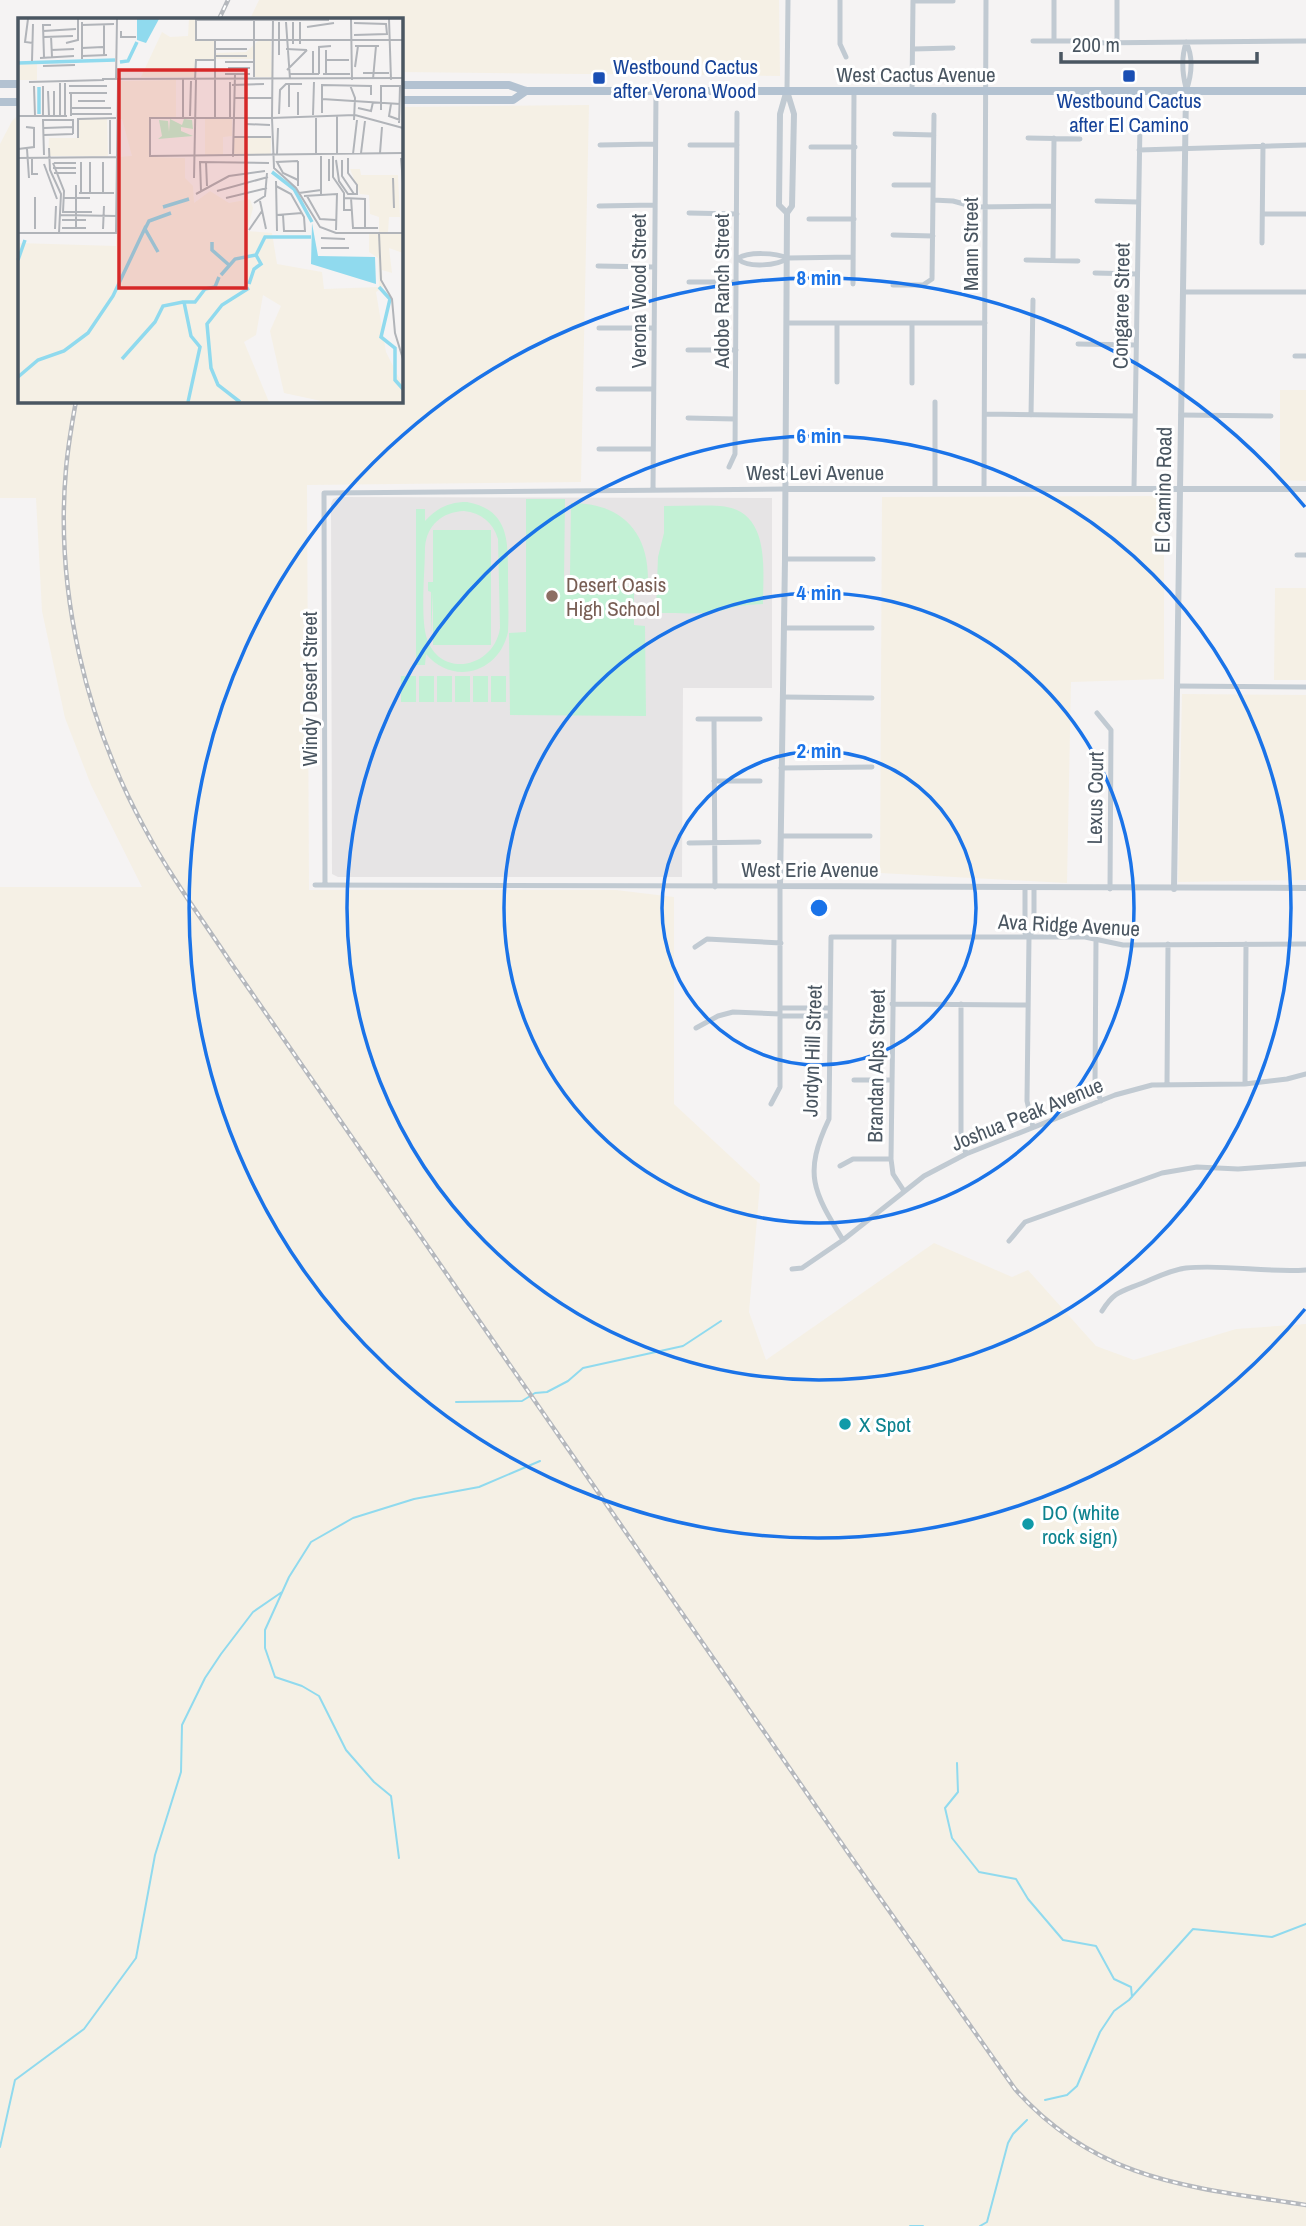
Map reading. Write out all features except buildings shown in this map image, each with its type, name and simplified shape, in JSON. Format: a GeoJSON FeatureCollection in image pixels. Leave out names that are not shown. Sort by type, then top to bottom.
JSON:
{"type":"FeatureCollection","features":[{"type":"Feature","properties":{"kind":"main road"},"geometry":{"type":"LineString","coordinates":[[0,84],[18,84]]}},
{"type":"Feature","properties":{"kind":"main road","name":"West Cactus Avenue"},"geometry":{"type":"LineString","coordinates":[[402,85],[509,85],[526,91],[656,92],[1306,91]]}},
{"type":"Feature","properties":{"kind":"main road","name":"West Cactus Avenue"},"geometry":{"type":"LineString","coordinates":[[402,100],[513,100],[526,91]]}},
{"type":"Feature","properties":{"kind":"main road"},"geometry":{"type":"LineString","coordinates":[[0,102],[18,102]]}},
{"type":"Feature","properties":{"kind":"street"},"geometry":{"type":"LineString","coordinates":[[787,213],[779,205],[779,114],[786,91],[788,0]]}},
{"type":"Feature","properties":{"kind":"street"},"geometry":{"type":"LineString","coordinates":[[840,0],[840,44],[846,57]]}},
{"type":"Feature","properties":{"kind":"street","name":"Mann Street"},"geometry":{"type":"LineString","coordinates":[[984,489],[986,0]]}},
{"type":"Feature","properties":{"kind":"street"},"geometry":{"type":"LineString","coordinates":[[1054,0],[1054,41]]}},
{"type":"Feature","properties":{"kind":"street"},"geometry":{"type":"LineString","coordinates":[[1117,0],[1117,42]]}},
{"type":"Feature","properties":{"kind":"street"},"geometry":{"type":"LineString","coordinates":[[912,91],[913,1],[953,1]]}},
{"type":"Feature","properties":{"kind":"street"},"geometry":{"type":"LineString","coordinates":[[1033,41],[1077,41]]}},
{"type":"Feature","properties":{"kind":"street"},"geometry":{"type":"LineString","coordinates":[[1091,43],[1306,41]]}},
{"type":"Feature","properties":{"kind":"street","name":"El Camino Road"},"geometry":{"type":"LineString","coordinates":[[1174,889],[1186,150],[1186,91],[1182,67],[1186,42]]}},
{"type":"Feature","properties":{"kind":"street"},"geometry":{"type":"LineString","coordinates":[[913,49],[953,48]]}},
{"type":"Feature","properties":{"kind":"street"},"geometry":{"type":"LineString","coordinates":[[771,1104],[780,1087],[787,213],[792,206],[794,114],[786,91]]}},
{"type":"Feature","properties":{"kind":"street"},"geometry":{"type":"LineString","coordinates":[[853,284],[854,91]]}},
{"type":"Feature","properties":{"kind":"street","name":"Verona Wood Street"},"geometry":{"type":"LineString","coordinates":[[653,490],[656,92]]}},
{"type":"Feature","properties":{"kind":"street","name":"Adobe Ranch Street"},"geometry":{"type":"LineString","coordinates":[[729,467],[735,454],[737,113]]}},
{"type":"Feature","properties":{"kind":"street"},"geometry":{"type":"LineString","coordinates":[[893,285],[923,285],[930,282],[934,115]]}},
{"type":"Feature","properties":{"kind":"street","name":"Congaree Street"},"geometry":{"type":"LineString","coordinates":[[1134,488],[1140,123]]}},
{"type":"Feature","properties":{"kind":"street"},"geometry":{"type":"LineString","coordinates":[[895,134],[934,135]]}},
{"type":"Feature","properties":{"kind":"street"},"geometry":{"type":"LineString","coordinates":[[1027,138],[1080,139]]}},
{"type":"Feature","properties":{"kind":"street"},"geometry":{"type":"LineString","coordinates":[[1053,260],[1055,138]]}},
{"type":"Feature","properties":{"kind":"street"},"geometry":{"type":"LineString","coordinates":[[600,145],[655,144]]}},
{"type":"Feature","properties":{"kind":"street"},"geometry":{"type":"LineString","coordinates":[[690,145],[737,145]]}},
{"type":"Feature","properties":{"kind":"street"},"geometry":{"type":"LineString","coordinates":[[1139,150],[1218,149],[1234,145],[1306,145]]}},
{"type":"Feature","properties":{"kind":"street"},"geometry":{"type":"LineString","coordinates":[[1262,243],[1263,145]]}},
{"type":"Feature","properties":{"kind":"street"},"geometry":{"type":"LineString","coordinates":[[811,147],[855,147]]}},
{"type":"Feature","properties":{"kind":"street"},"geometry":{"type":"LineString","coordinates":[[894,185],[933,186]]}},
{"type":"Feature","properties":{"kind":"street"},"geometry":{"type":"LineString","coordinates":[[933,200],[953,201],[975,207],[1053,206]]}},
{"type":"Feature","properties":{"kind":"street"},"geometry":{"type":"LineString","coordinates":[[1097,201],[1138,202]]}},
{"type":"Feature","properties":{"kind":"street"},"geometry":{"type":"LineString","coordinates":[[599,206],[654,205]]}},
{"type":"Feature","properties":{"kind":"street"},"geometry":{"type":"LineString","coordinates":[[689,213],[737,214]]}},
{"type":"Feature","properties":{"kind":"street"},"geometry":{"type":"LineString","coordinates":[[1263,214],[1306,214]]}},
{"type":"Feature","properties":{"kind":"street"},"geometry":{"type":"LineString","coordinates":[[809,219],[854,219]]}},
{"type":"Feature","properties":{"kind":"street"},"geometry":{"type":"LineString","coordinates":[[893,235],[933,236]]}},
{"type":"Feature","properties":{"kind":"street"},"geometry":{"type":"LineString","coordinates":[[737,259],[743,263],[780,264],[788,258],[853,257]]}},
{"type":"Feature","properties":{"kind":"street"},"geometry":{"type":"LineString","coordinates":[[1026,260],[1078,261]]}},
{"type":"Feature","properties":{"kind":"street"},"geometry":{"type":"LineString","coordinates":[[598,266],[654,267]]}},
{"type":"Feature","properties":{"kind":"street"},"geometry":{"type":"LineString","coordinates":[[1095,272],[1137,274]]}},
{"type":"Feature","properties":{"kind":"street"},"geometry":{"type":"LineString","coordinates":[[689,282],[737,282]]}},
{"type":"Feature","properties":{"kind":"street"},"geometry":{"type":"LineString","coordinates":[[1183,292],[1306,292]]}},
{"type":"Feature","properties":{"kind":"street"},"geometry":{"type":"LineString","coordinates":[[1031,415],[1033,300]]}},
{"type":"Feature","properties":{"kind":"street"},"geometry":{"type":"LineString","coordinates":[[787,323],[985,323]]}},
{"type":"Feature","properties":{"kind":"street"},"geometry":{"type":"LineString","coordinates":[[836,324],[837,382]]}},
{"type":"Feature","properties":{"kind":"street"},"geometry":{"type":"LineString","coordinates":[[912,324],[912,383]]}},
{"type":"Feature","properties":{"kind":"street"},"geometry":{"type":"LineString","coordinates":[[599,328],[654,328]]}},
{"type":"Feature","properties":{"kind":"street"},"geometry":{"type":"LineString","coordinates":[[1078,344],[1136,345]]}},
{"type":"Feature","properties":{"kind":"street"},"geometry":{"type":"LineString","coordinates":[[688,350],[736,350]]}},
{"type":"Feature","properties":{"kind":"street"},"geometry":{"type":"LineString","coordinates":[[1295,356],[1306,356]]}},
{"type":"Feature","properties":{"kind":"street"},"geometry":{"type":"LineString","coordinates":[[598,388],[653,389]]}},
{"type":"Feature","properties":{"kind":"street"},"geometry":{"type":"LineString","coordinates":[[935,402],[936,489]]}},
{"type":"Feature","properties":{"kind":"street"},"geometry":{"type":"LineString","coordinates":[[985,414],[1135,416]]}},
{"type":"Feature","properties":{"kind":"street"},"geometry":{"type":"LineString","coordinates":[[1181,415],[1271,416]]}},
{"type":"Feature","properties":{"kind":"street"},"geometry":{"type":"LineString","coordinates":[[688,418],[735,419]]}},
{"type":"Feature","properties":{"kind":"street"},"geometry":{"type":"LineString","coordinates":[[598,449],[653,449]]}},
{"type":"Feature","properties":{"kind":"street","name":"West Levi Avenue"},"geometry":{"type":"LineString","coordinates":[[324,494],[785,489],[1306,489]]}},
{"type":"Feature","properties":{"kind":"street","name":"Windy Desert Street"},"geometry":{"type":"LineString","coordinates":[[324,494],[325,886]]}},
{"type":"Feature","properties":{"kind":"street"},"geometry":{"type":"LineString","coordinates":[[1297,555],[1306,555]]}},
{"type":"Feature","properties":{"kind":"street"},"geometry":{"type":"LineString","coordinates":[[785,559],[873,559]]}},
{"type":"Feature","properties":{"kind":"street"},"geometry":{"type":"LineString","coordinates":[[784,628],[872,628]]}},
{"type":"Feature","properties":{"kind":"street"},"geometry":{"type":"LineString","coordinates":[[1177,686],[1306,687]]}},
{"type":"Feature","properties":{"kind":"street"},"geometry":{"type":"LineString","coordinates":[[783,697],[872,698]]}},
{"type":"Feature","properties":{"kind":"street","name":"Lexus Court"},"geometry":{"type":"LineString","coordinates":[[1097,713],[1111,730],[1110,889]]}},
{"type":"Feature","properties":{"kind":"street"},"geometry":{"type":"LineString","coordinates":[[698,719],[760,719]]}},
{"type":"Feature","properties":{"kind":"street"},"geometry":{"type":"LineString","coordinates":[[714,719],[715,887]]}},
{"type":"Feature","properties":{"kind":"street"},"geometry":{"type":"LineString","coordinates":[[781,768],[872,767]]}},
{"type":"Feature","properties":{"kind":"street"},"geometry":{"type":"LineString","coordinates":[[714,781],[760,781]]}},
{"type":"Feature","properties":{"kind":"street"},"geometry":{"type":"LineString","coordinates":[[781,836],[870,836]]}},
{"type":"Feature","properties":{"kind":"street"},"geometry":{"type":"LineString","coordinates":[[689,843],[759,842]]}},
{"type":"Feature","properties":{"kind":"street","name":"West Erie Avenue"},"geometry":{"type":"LineString","coordinates":[[315,886],[1306,888]]}},
{"type":"Feature","properties":{"kind":"street"},"geometry":{"type":"LineString","coordinates":[[1025,888],[1025,933],[1029,937]]}},
{"type":"Feature","properties":{"kind":"street"},"geometry":{"type":"LineString","coordinates":[[1033,1127],[1027,1101],[1029,937],[1034,928],[1034,888]]}},
{"type":"Feature","properties":{"kind":"street","name":"Ava Ridge Avenue"},"geometry":{"type":"LineString","coordinates":[[831,937],[1029,937],[1096,939],[1123,944],[1306,944]]}},
{"type":"Feature","properties":{"kind":"street","name":"Jordyn Hill Street"},"geometry":{"type":"LineString","coordinates":[[831,937],[829,1119],[820,1138],[813,1167],[820,1202],[843,1240]]}},
{"type":"Feature","properties":{"kind":"street","name":"Brandan Alps Street"},"geometry":{"type":"LineString","coordinates":[[894,937],[891,1159],[893,1174],[904,1191]]}},
{"type":"Feature","properties":{"kind":"street"},"geometry":{"type":"LineString","coordinates":[[695,947],[707,939],[780,943]]}},
{"type":"Feature","properties":{"kind":"street"},"geometry":{"type":"LineString","coordinates":[[1096,939],[1095,1086],[1101,1101]]}},
{"type":"Feature","properties":{"kind":"street"},"geometry":{"type":"LineString","coordinates":[[1167,1085],[1168,944]]}},
{"type":"Feature","properties":{"kind":"street"},"geometry":{"type":"LineString","coordinates":[[1245,1084],[1246,944]]}},
{"type":"Feature","properties":{"kind":"street"},"geometry":{"type":"LineString","coordinates":[[892,1004],[1028,1005]]}},
{"type":"Feature","properties":{"kind":"street"},"geometry":{"type":"LineString","coordinates":[[961,1004],[961,1136],[966,1154]]}},
{"type":"Feature","properties":{"kind":"street"},"geometry":{"type":"LineString","coordinates":[[780,1013],[830,1007]]}},
{"type":"Feature","properties":{"kind":"street"},"geometry":{"type":"LineString","coordinates":[[696,1028],[718,1016],[733,1012],[830,1016]]}},
{"type":"Feature","properties":{"kind":"street","name":"Joshua Peak Avenue"},"geometry":{"type":"LineString","coordinates":[[792,1269],[802,1268],[843,1240],[924,1176],[966,1154],[1128,1090],[1167,1085],[1245,1084],[1306,1074]]}},
{"type":"Feature","properties":{"kind":"street"},"geometry":{"type":"LineString","coordinates":[[854,1080],[892,1080]]}},
{"type":"Feature","properties":{"kind":"street"},"geometry":{"type":"LineString","coordinates":[[840,1166],[853,1159],[891,1159]]}},
{"type":"Feature","properties":{"kind":"street"},"geometry":{"type":"LineString","coordinates":[[1009,1241],[1025,1222],[1162,1173],[1197,1167],[1238,1169],[1306,1164]]}},
{"type":"Feature","properties":{"kind":"street"},"geometry":{"type":"LineString","coordinates":[[1102,1311],[1111,1296],[1185,1268],[1306,1270]]}},
{"type":"Feature","properties":{"kind":"shaded area","name":"Desert Oasis High School"},"geometry":{"type":"Polygon","coordinates":[[[772,498],[772,688],[683,688],[682,877],[338,877],[332,874],[331,504],[333,499],[772,498]]]}},
{"type":"Feature","properties":{"kind":"green space"},"geometry":{"type":"Polygon","coordinates":[[[526,499],[565,499],[564,582],[569,586],[634,586],[634,625],[645,626],[646,716],[510,715],[509,633],[526,632],[526,499]]]}},
{"type":"Feature","properties":{"kind":"green space"},"geometry":{"type":"Polygon","coordinates":[[[467,502],[492,512],[504,530],[508,552],[508,632],[495,657],[474,670],[449,670],[426,654],[425,665],[416,665],[416,509],[425,509],[425,521],[444,507],[467,502]],[[456,512],[437,521],[429,532],[425,547],[423,607],[427,639],[434,652],[443,660],[455,664],[478,660],[488,652],[496,642],[500,628],[498,539],[490,523],[470,512],[456,512]]]}},
{"type":"Feature","properties":{"kind":"green space"},"geometry":{"type":"Polygon","coordinates":[[[571,503],[603,508],[628,522],[643,546],[648,579],[575,579],[570,575],[571,503]]]}},
{"type":"Feature","properties":{"kind":"green space"},"geometry":{"type":"Polygon","coordinates":[[[664,506],[720,506],[736,510],[748,518],[761,543],[763,604],[709,613],[661,613],[656,608],[658,557],[664,533],[664,506]]]}},
{"type":"Feature","properties":{"kind":"green space"},"geometry":{"type":"Polygon","coordinates":[[[433,530],[491,530],[491,645],[433,645],[433,592],[431,635],[431,592],[428,591],[428,582],[433,582],[433,530]]]}},
{"type":"Feature","properties":{"kind":"green space"},"geometry":{"type":"Polygon","coordinates":[[[401,676],[416,676],[416,702],[401,702],[401,676]]]}},
{"type":"Feature","properties":{"kind":"green space"},"geometry":{"type":"Polygon","coordinates":[[[419,676],[434,676],[434,702],[419,702],[419,676]]]}},
{"type":"Feature","properties":{"kind":"green space"},"geometry":{"type":"Polygon","coordinates":[[[437,676],[452,676],[452,702],[437,702],[437,676]]]}},
{"type":"Feature","properties":{"kind":"green space"},"geometry":{"type":"Polygon","coordinates":[[[455,676],[470,676],[470,702],[455,702],[455,676]]]}},
{"type":"Feature","properties":{"kind":"green space"},"geometry":{"type":"Polygon","coordinates":[[[473,676],[488,676],[488,702],[473,702],[473,676]]]}},
{"type":"Feature","properties":{"kind":"green space"},"geometry":{"type":"Polygon","coordinates":[[[491,676],[506,676],[506,702],[491,702],[491,676]]]}},
{"type":"Feature","properties":{"kind":"sand"},"geometry":{"type":"Polygon","coordinates":[[[259,0],[779,0],[780,76],[402,72],[402,18],[250,18],[259,0]]]}},
{"type":"Feature","properties":{"kind":"sand"},"geometry":{"type":"Polygon","coordinates":[[[589,105],[581,482],[307,485],[309,890],[616,890],[674,897],[674,1104],[760,1184],[749,1312],[766,1360],[934,1243],[1012,1277],[1028,1270],[1096,1346],[1134,1360],[1236,1329],[1306,1324],[1306,2226],[0,2226],[0,887],[142,887],[91,785],[65,718],[42,611],[36,498],[0,498],[0,144],[18,115],[18,402],[402,402],[402,107],[589,105]]]}},
{"type":"Feature","properties":{"kind":"sand"},"geometry":{"type":"Polygon","coordinates":[[[1280,390],[1306,390],[1306,481],[1280,480],[1280,390]]]}},
{"type":"Feature","properties":{"kind":"sand"},"geometry":{"type":"Polygon","coordinates":[[[1164,496],[1164,679],[1071,682],[1067,883],[880,873],[882,497],[1164,496]]]}},
{"type":"Feature","properties":{"kind":"sand"},"geometry":{"type":"Polygon","coordinates":[[[1275,588],[1306,588],[1306,680],[1274,680],[1275,588]]]}},
{"type":"Feature","properties":{"kind":"sand"},"geometry":{"type":"Polygon","coordinates":[[[1182,694],[1306,695],[1306,880],[1178,882],[1182,694]]]}},
{"type":"Feature","properties":{"kind":"waterway"},"geometry":{"type":"LineString","coordinates":[[456,1402],[522,1401],[535,1393],[547,1392],[568,1381],[583,1368],[683,1346],[721,1321]]}},
{"type":"Feature","properties":{"kind":"waterway"},"geometry":{"type":"LineString","coordinates":[[399,1858],[391,1796],[374,1782],[346,1750],[319,1696],[302,1686],[275,1677],[265,1648],[265,1630],[289,1577],[311,1542],[353,1518],[414,1499],[479,1487],[540,1461]]}},
{"type":"Feature","properties":{"kind":"waterway"},"geometry":{"type":"LineString","coordinates":[[0,2147],[15,2080],[84,2029],[136,1958],[155,1855],[181,1772],[182,1725],[205,1678],[221,1654],[253,1612],[282,1592]]}},
{"type":"Feature","properties":{"kind":"waterway"},"geometry":{"type":"LineString","coordinates":[[957,1763],[958,1792],[945,1808],[952,1838],[979,1872],[1016,1879],[1028,1899],[1063,1940],[1096,1946],[1114,1979],[1131,1987],[1132,1997]]}},
{"type":"Feature","properties":{"kind":"waterway"},"geometry":{"type":"LineString","coordinates":[[1045,2100],[1067,2095],[1077,2086],[1100,2032],[1114,2011],[1129,2000],[1193,1929],[1272,1937],[1306,1924]]}},
{"type":"Feature","properties":{"kind":"waterway"},"geometry":{"type":"LineString","coordinates":[[980,2226],[987,2222],[1008,2143],[1027,2120]]}},
{"type":"Feature","properties":{"kind":"waterway"},"geometry":{"type":"LineString","coordinates":[[910,2226],[923,2226]]}},
{"type":"Feature","properties":{"kind":"railway"},"geometry":{"type":"LineString","coordinates":[[219,18],[228,0]]}},
{"type":"Feature","properties":{"kind":"railway"},"geometry":{"type":"LineString","coordinates":[[76,402],[66,469],[65,562],[79,655],[91,700],[106,745],[145,829],[231,963],[1015,2089],[1047,2120],[1079,2144],[1113,2162],[1185,2185],[1306,2205]]}},
{"type":"Feature","properties":{"kind":"place","name":"Westbound Cactus after El Camino"},"geometry":{"type":"Point","coordinates":[1129,76]}},
{"type":"Feature","properties":{"kind":"place","name":"Westbound Cactus after Verona Wood"},"geometry":{"type":"Point","coordinates":[599,78]}},
{"type":"Feature","properties":{"kind":"place","name":"Desert Oasis High School"},"geometry":{"type":"Point","coordinates":[552,596]}},
{"type":"Feature","properties":{"kind":"place","name":"X Spot"},"geometry":{"type":"Point","coordinates":[845,1424]}},
{"type":"Feature","properties":{"kind":"place","name":"DO (white rock sign)"},"geometry":{"type":"Point","coordinates":[1028,1524]}}]}
